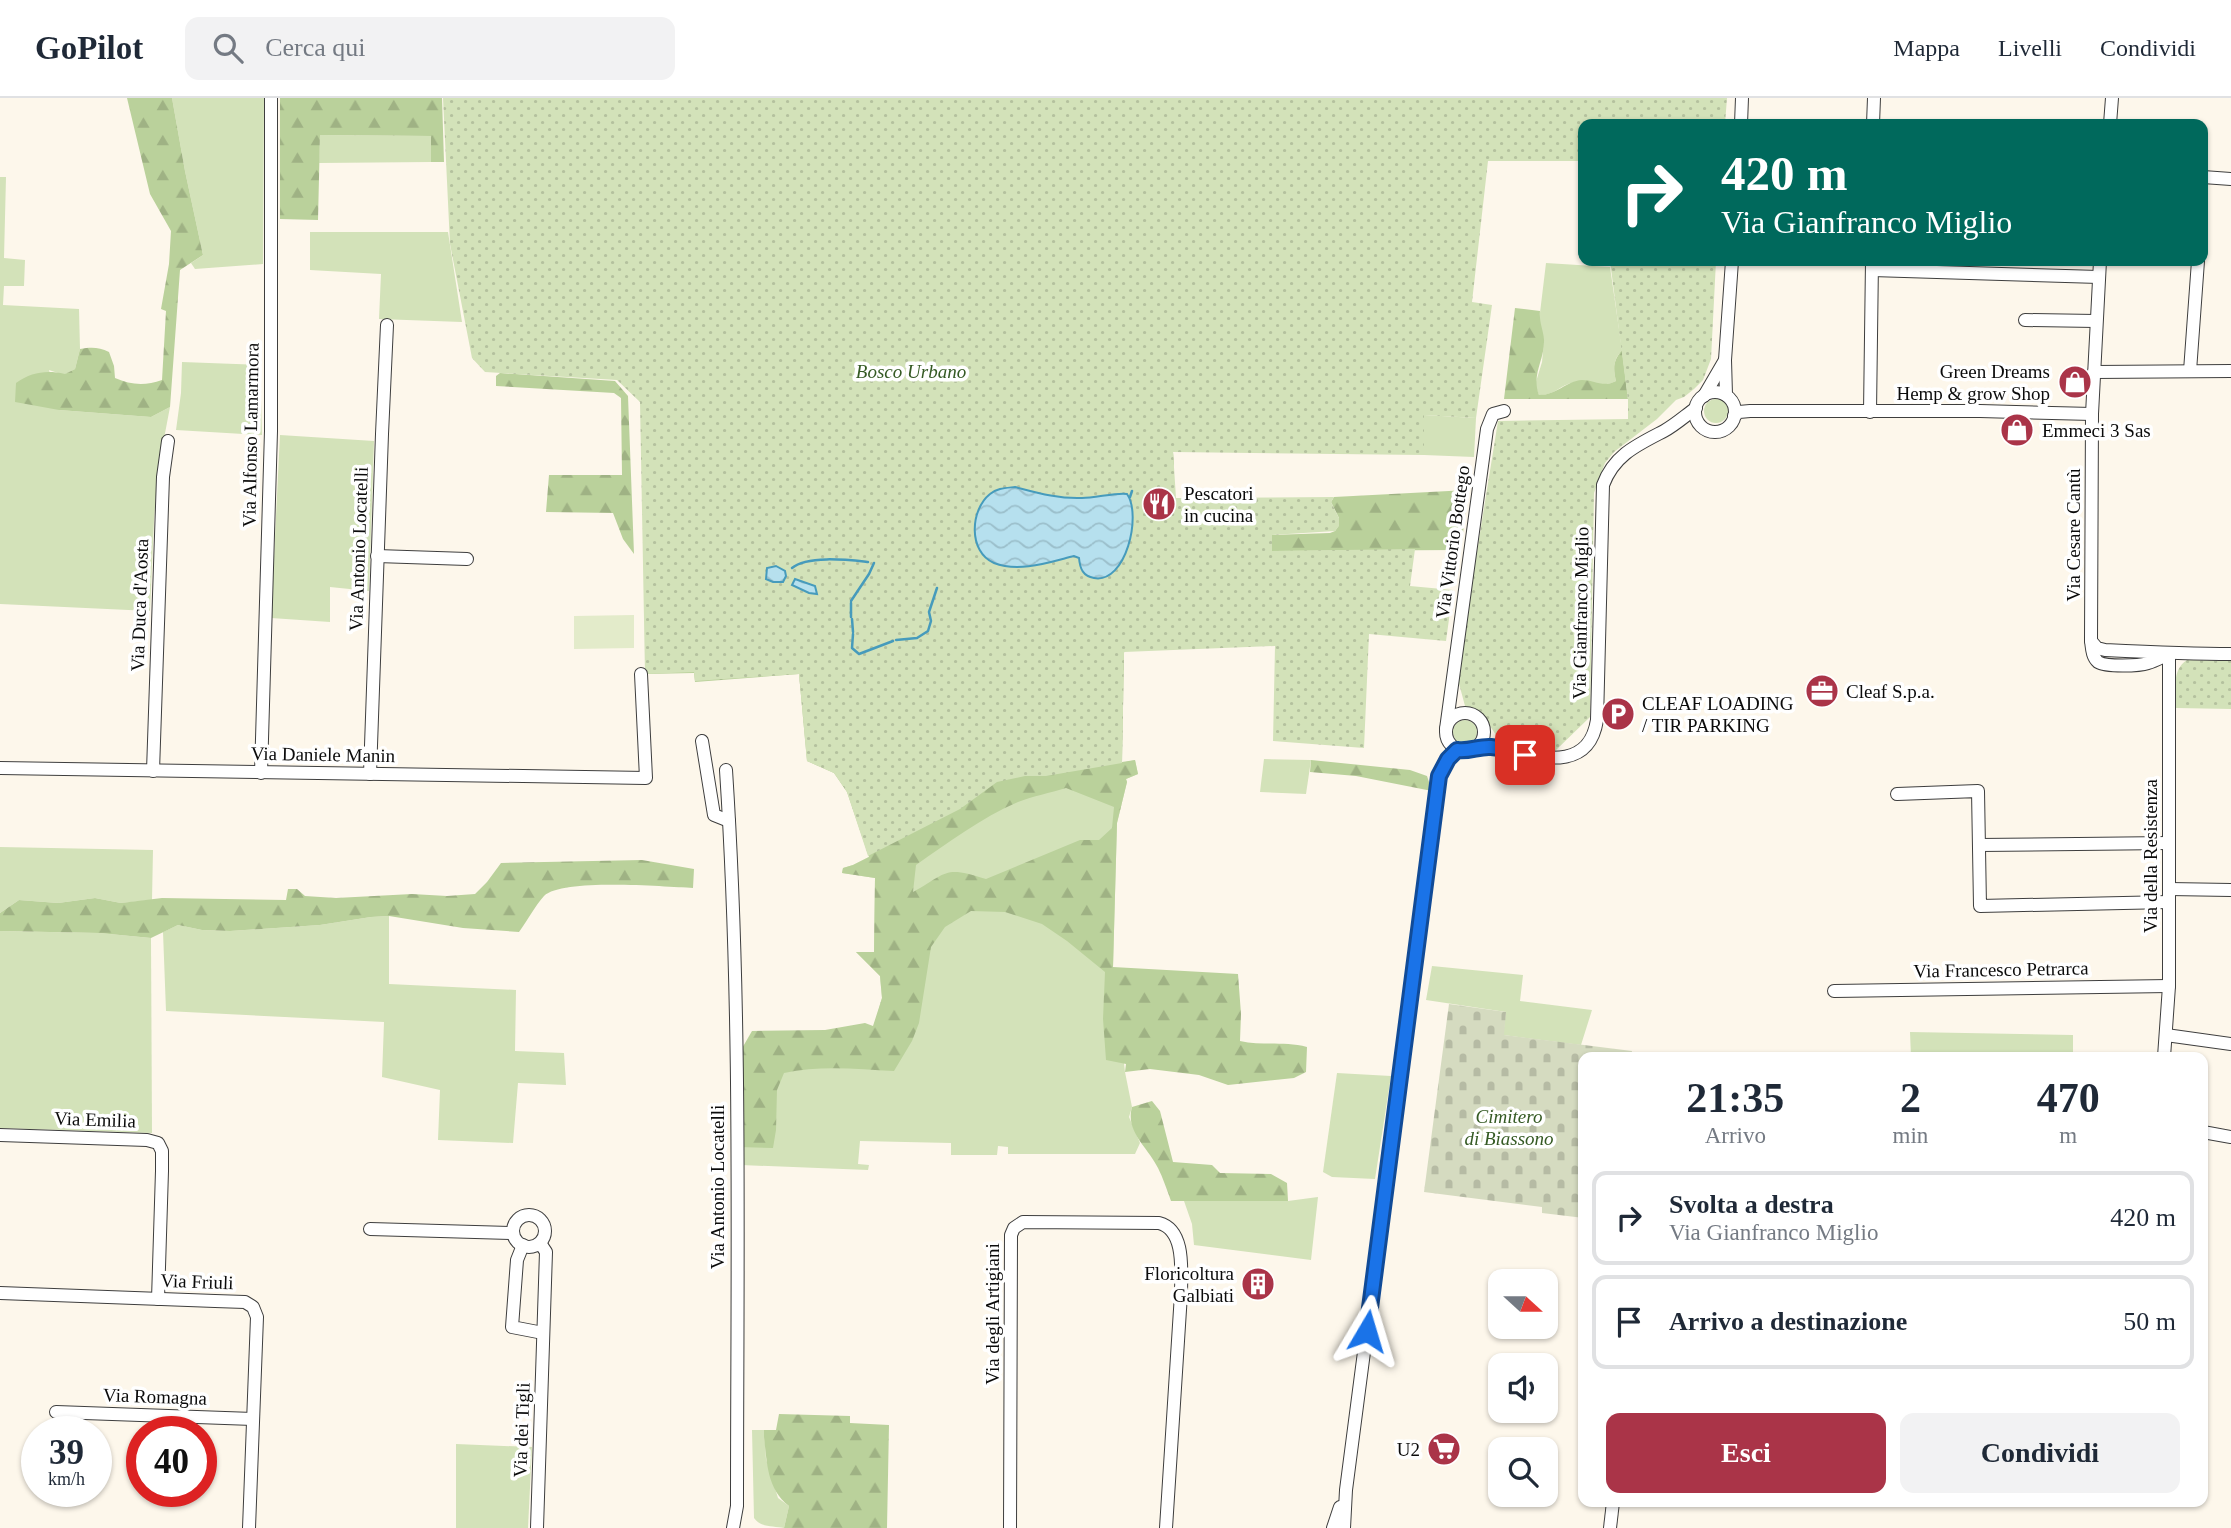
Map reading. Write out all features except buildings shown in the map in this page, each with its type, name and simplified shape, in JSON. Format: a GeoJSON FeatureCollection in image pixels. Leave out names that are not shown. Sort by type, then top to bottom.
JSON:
{"type":"FeatureCollection","features":[{"type":"Feature","properties":{"kind":"street","name":"Via Alfonso Lamarmora"},"geometry":{"type":"LineString","coordinates":[[261,773],[271,431],[271,98]]}},
{"type":"Feature","properties":{"kind":"street"},"geometry":{"type":"LineString","coordinates":[[1741,119],[1742,98]]}},
{"type":"Feature","properties":{"kind":"street"},"geometry":{"type":"LineString","coordinates":[[1873,119],[1874,98]]}},
{"type":"Feature","properties":{"kind":"street"},"geometry":{"type":"LineString","coordinates":[[2110,119],[2112,98]]}},
{"type":"Feature","properties":{"kind":"street"},"geometry":{"type":"LineString","coordinates":[[2208,177],[2231,179]]}},
{"type":"Feature","properties":{"kind":"street"},"geometry":{"type":"LineString","coordinates":[[1726,395],[1732,266]]}},
{"type":"Feature","properties":{"kind":"street"},"geometry":{"type":"LineString","coordinates":[[1870,412],[1872,266],[2099,276]]}},
{"type":"Feature","properties":{"kind":"street","name":"Via Cesare Cantù"},"geometry":{"type":"LineString","coordinates":[[2100,266],[2092,414],[2091,641],[2097,648],[2105,650],[2155,651],[2169,654]]}},
{"type":"Feature","properties":{"kind":"street"},"geometry":{"type":"LineString","coordinates":[[2190,371],[2198,266]]}},
{"type":"Feature","properties":{"kind":"street"},"geometry":{"type":"LineString","coordinates":[[2025,320],[2096,321]]}},
{"type":"Feature","properties":{"kind":"street","name":"Via Antonio Locatelli"},"geometry":{"type":"LineString","coordinates":[[370,774],[387,325]]}},
{"type":"Feature","properties":{"kind":"street"},"geometry":{"type":"LineString","coordinates":[[1726,360],[1696,408],[1699,425],[1708,430],[1720,431],[1730,424],[1739,412],[1750,411],[2092,414]]}},
{"type":"Feature","properties":{"kind":"street"},"geometry":{"type":"LineString","coordinates":[[2095,372],[2231,371]]}},
{"type":"Feature","properties":{"kind":"street"},"geometry":{"type":"LineString","coordinates":[[1704,396],[1714,392],[1726,395],[1733,403],[1734,416]]}},
{"type":"Feature","properties":{"kind":"street","name":"Via Gianfranco Miglio"},"geometry":{"type":"LineString","coordinates":[[1476,747],[1491,747],[1536,757],[1564,757],[1579,751],[1593,737],[1597,720],[1603,485],[1611,467],[1626,452],[1667,429],[1696,408]]}},
{"type":"Feature","properties":{"kind":"street","name":"Via Vittorio Bottego"},"geometry":{"type":"LineString","coordinates":[[1346,1490],[1439,776],[1442,771],[1450,687],[1487,429],[1493,414],[1504,411]]}},
{"type":"Feature","properties":{"kind":"street","name":"Via Gianfranco Miglio"},"geometry":{"type":"LineString","coordinates":[[1667,429],[1687,424],[1699,425]]}},
{"type":"Feature","properties":{"kind":"street","name":"Via Duca d'Aosta"},"geometry":{"type":"LineString","coordinates":[[153,771],[163,477],[167,441]]}},
{"type":"Feature","properties":{"kind":"street"},"geometry":{"type":"LineString","coordinates":[[377,556],[467,559]]}},
{"type":"Feature","properties":{"kind":"street"},"geometry":{"type":"LineString","coordinates":[[2169,654],[2231,654]]}},
{"type":"Feature","properties":{"kind":"street","name":"Via della Resistenza"},"geometry":{"type":"LineString","coordinates":[[2164,1052],[2169,986],[2169,654]]}},
{"type":"Feature","properties":{"kind":"street","name":"Via Daniele Manin"},"geometry":{"type":"LineString","coordinates":[[0,768],[646,778],[641,674]]}},
{"type":"Feature","properties":{"kind":"street"},"geometry":{"type":"LineString","coordinates":[[1450,687],[1464,713],[1478,719],[1484,733],[1476,747],[1465,751],[1450,745],[1446,733],[1450,720],[1464,713]]}},
{"type":"Feature","properties":{"kind":"street","name":"Via Gianfranco Miglio"},"geometry":{"type":"LineString","coordinates":[[1484,733],[1508,751]]}},
{"type":"Feature","properties":{"kind":"street"},"geometry":{"type":"LineString","coordinates":[[702,741],[714,814],[729,821]]}},
{"type":"Feature","properties":{"kind":"street"},"geometry":{"type":"LineString","coordinates":[[1442,771],[1457,750]]}},
{"type":"Feature","properties":{"kind":"street","name":"Via Antonio Locatelli"},"geometry":{"type":"LineString","coordinates":[[726,770],[732,869],[737,1061],[737,1506],[733,1528]]}},
{"type":"Feature","properties":{"kind":"street"},"geometry":{"type":"LineString","coordinates":[[1897,794],[1978,791],[1980,906],[2231,890]]}},
{"type":"Feature","properties":{"kind":"street"},"geometry":{"type":"LineString","coordinates":[[1979,845],[2169,843]]}},
{"type":"Feature","properties":{"kind":"street","name":"Via Francesco Petrarca"},"geometry":{"type":"LineString","coordinates":[[1834,991],[2169,986]]}},
{"type":"Feature","properties":{"kind":"street"},"geometry":{"type":"LineString","coordinates":[[2166,1035],[2231,1044]]}},
{"type":"Feature","properties":{"kind":"street"},"geometry":{"type":"LineString","coordinates":[[2208,1133],[2231,1137]]}},
{"type":"Feature","properties":{"kind":"street","name":"Via Emilia"},"geometry":{"type":"LineString","coordinates":[[0,1135],[147,1140],[158,1143],[162,1151],[162,1161],[158,1298]]}},
{"type":"Feature","properties":{"kind":"street","name":"Via dei Tigli"},"geometry":{"type":"LineString","coordinates":[[512,1233],[521,1216],[529,1213],[539,1218],[545,1227],[540,1243],[546,1252],[537,1528]]}},
{"type":"Feature","properties":{"kind":"street","name":"Via degli Artigiani"},"geometry":{"type":"LineString","coordinates":[[1010,1528],[1011,1235],[1014,1228],[1023,1222],[1160,1223],[1171,1228],[1176,1236],[1181,1269],[1181,1294],[1166,1528]]}},
{"type":"Feature","properties":{"kind":"street"},"geometry":{"type":"LineString","coordinates":[[370,1229],[512,1233],[516,1242],[523,1245],[540,1243]]}},
{"type":"Feature","properties":{"kind":"street"},"geometry":{"type":"LineString","coordinates":[[523,1245],[517,1260],[512,1327],[543,1333]]}},
{"type":"Feature","properties":{"kind":"street","name":"Via Friuli"},"geometry":{"type":"LineString","coordinates":[[0,1293],[245,1302],[253,1307],[257,1317],[249,1528]]}},
{"type":"Feature","properties":{"kind":"street","name":"Via Romagna"},"geometry":{"type":"LineString","coordinates":[[56,1412],[253,1419]]}},
{"type":"Feature","properties":{"kind":"street"},"geometry":{"type":"LineString","coordinates":[[1332,1528],[1346,1490]]}},
{"type":"Feature","properties":{"kind":"street"},"geometry":{"type":"LineString","coordinates":[[1344,1528],[1346,1490]]}},
{"type":"Feature","properties":{"kind":"street","name":"Via Antonio Locatelli"},"geometry":{"type":"LineString","coordinates":[[737,1506],[743,1528]]}},
{"type":"Feature","properties":{"kind":"street"},"geometry":{"type":"LineString","coordinates":[[1610,1528],[1612,1507]]}},
{"type":"Feature","properties":{"kind":"green space"},"geometry":{"type":"Polygon","coordinates":[[[127,98],[172,98],[203,255],[180,270],[170,407],[151,417],[59,410],[15,402],[16,383],[39,373],[65,374],[75,369],[80,349],[84,348],[98,348],[109,352],[115,378],[138,384],[162,380],[166,311],[161,309],[169,264],[171,231],[150,194],[127,98]]]}},
{"type":"Feature","properties":{"kind":"green space"},"geometry":{"type":"Polygon","coordinates":[[[172,98],[264,98],[263,264],[195,269],[191,263],[203,255],[172,98]]]}},
{"type":"Feature","properties":{"kind":"green space"},"geometry":{"type":"Polygon","coordinates":[[[280,98],[442,98],[444,162],[431,162],[431,136],[320,135],[318,220],[280,219],[280,98]]]}},
{"type":"Feature","properties":{"kind":"green space","name":"Bosco Urbano"},"geometry":{"type":"Polygon","coordinates":[[[443,98],[1727,98],[1725,119],[1578,119],[1578,161],[1488,161],[1472,302],[1492,305],[1476,418],[1424,415],[1424,455],[1173,452],[1176,498],[1334,497],[1331,502],[1339,518],[1339,526],[1335,531],[1272,535],[1272,551],[1415,549],[1410,586],[1453,590],[1446,641],[1369,634],[1364,748],[1273,741],[1275,646],[1124,652],[1122,763],[997,782],[960,809],[868,856],[847,792],[834,773],[807,761],[799,674],[695,681],[694,672],[645,674],[640,402],[617,380],[485,372],[472,358],[450,244],[443,98]]]}},
{"type":"Feature","properties":{"kind":"green space"},"geometry":{"type":"Polygon","coordinates":[[[728,98],[1171,426],[1174,464],[1124,653],[1122,762],[1135,760],[1138,774],[1126,779],[1117,823],[1113,967],[1238,974],[1240,1041],[1307,1047],[1306,1072],[1294,1078],[1228,1085],[1199,1075],[1150,1069],[1125,1072],[1126,1064],[1106,1060],[1103,1019],[1105,972],[1042,924],[1005,912],[971,911],[945,927],[931,947],[919,1023],[912,1041],[894,1071],[825,1068],[784,1073],[777,1090],[773,1148],[738,1147],[741,1050],[752,1031],[825,1030],[865,1023],[873,1026],[882,998],[880,976],[856,952],[874,952],[875,878],[842,873],[843,868],[869,857],[847,792],[834,773],[807,761],[799,674],[695,682],[694,673],[645,674],[728,98]],[[1066,788],[1018,802],[978,823],[916,865],[913,892],[946,873],[962,872],[986,879],[1080,840],[1099,840],[1112,828],[1114,807],[1066,788]]]}},
{"type":"Feature","properties":{"kind":"green space"},"geometry":{"type":"Polygon","coordinates":[[[320,135],[431,136],[431,162],[319,163],[320,135]]]}},
{"type":"Feature","properties":{"kind":"green space"},"geometry":{"type":"Polygon","coordinates":[[[0,177],[6,177],[4,258],[25,260],[24,286],[4,286],[3,305],[79,309],[80,349],[75,369],[64,375],[49,370],[59,410],[151,417],[170,407],[158,470],[150,611],[0,604],[0,177]]]}},
{"type":"Feature","properties":{"kind":"green space"},"geometry":{"type":"Polygon","coordinates":[[[310,232],[448,232],[462,322],[379,319],[381,274],[310,270],[310,232]]]}},
{"type":"Feature","properties":{"kind":"green space"},"geometry":{"type":"Polygon","coordinates":[[[1546,263],[1610,267],[1622,350],[1614,364],[1616,381],[1605,384],[1571,383],[1549,394],[1539,395],[1535,385],[1542,362],[1544,341],[1539,321],[1546,263]]]}},
{"type":"Feature","properties":{"kind":"green space"},"geometry":{"type":"Polygon","coordinates":[[[1611,266],[1716,266],[1711,359],[1703,380],[1614,452],[1605,463],[1594,493],[1590,717],[1555,751],[1509,746],[1496,735],[1480,711],[1465,706],[1457,676],[1498,421],[1628,419],[1628,400],[1611,266]]]}},
{"type":"Feature","properties":{"kind":"green space"},"geometry":{"type":"Polygon","coordinates":[[[1515,308],[1540,311],[1544,339],[1537,374],[1539,395],[1551,393],[1576,381],[1607,384],[1616,381],[1614,365],[1622,350],[1628,399],[1504,399],[1515,308]]]}},
{"type":"Feature","properties":{"kind":"green space"},"geometry":{"type":"Polygon","coordinates":[[[182,362],[260,365],[262,435],[176,430],[182,362]]]}},
{"type":"Feature","properties":{"kind":"green space"},"geometry":{"type":"Polygon","coordinates":[[[500,373],[615,381],[628,396],[634,554],[623,539],[613,513],[546,512],[549,475],[622,475],[621,398],[614,393],[496,386],[496,376],[500,373]]]}},
{"type":"Feature","properties":{"kind":"green space"},"geometry":{"type":"Polygon","coordinates":[[[1711,399],[1721,399],[1728,406],[1728,416],[1721,423],[1711,423],[1704,416],[1704,406],[1711,399]]]}},
{"type":"Feature","properties":{"kind":"green space"},"geometry":{"type":"Polygon","coordinates":[[[1424,415],[1476,418],[1474,457],[1424,455],[1424,415]]]}},
{"type":"Feature","properties":{"kind":"green space"},"geometry":{"type":"Polygon","coordinates":[[[280,435],[374,441],[369,591],[330,587],[330,622],[271,618],[280,435]]]}},
{"type":"Feature","properties":{"kind":"green space"},"geometry":{"type":"Polygon","coordinates":[[[1468,490],[1461,550],[1272,551],[1271,535],[1335,531],[1339,518],[1331,502],[1334,497],[1468,490]]]}},
{"type":"Feature","properties":{"kind":"green space"},"geometry":{"type":"Polygon","coordinates":[[[634,615],[634,648],[574,649],[574,616],[634,615]]]}},
{"type":"Feature","properties":{"kind":"green space"},"geometry":{"type":"Polygon","coordinates":[[[2187,660],[2231,661],[2231,709],[2176,708],[2176,675],[2187,660]]]}},
{"type":"Feature","properties":{"kind":"green space"},"geometry":{"type":"Polygon","coordinates":[[[1460,720],[1470,720],[1477,727],[1477,737],[1470,744],[1460,744],[1453,737],[1453,727],[1460,720]]]}},
{"type":"Feature","properties":{"kind":"green space"},"geometry":{"type":"Polygon","coordinates":[[[1264,759],[1311,760],[1306,794],[1260,792],[1264,759]]]}},
{"type":"Feature","properties":{"kind":"green space"},"geometry":{"type":"Polygon","coordinates":[[[1135,760],[1138,774],[1126,779],[1117,823],[1113,967],[1125,1072],[1132,1107],[1129,1117],[1140,1143],[1135,1154],[1008,1154],[1008,1147],[998,1146],[997,1155],[951,1155],[951,1143],[860,1141],[858,1164],[869,1165],[868,1170],[741,1165],[741,1050],[874,1026],[882,998],[880,976],[856,952],[874,952],[875,878],[842,873],[843,868],[951,815],[1036,782],[1135,760]]]}},
{"type":"Feature","properties":{"kind":"green space"},"geometry":{"type":"Polygon","coordinates":[[[1311,760],[1410,770],[1427,776],[1432,791],[1356,776],[1310,772],[1311,760]]]}},
{"type":"Feature","properties":{"kind":"green space"},"geometry":{"type":"Polygon","coordinates":[[[0,847],[153,850],[152,900],[121,903],[95,898],[58,903],[19,900],[0,913],[0,847]]]}},
{"type":"Feature","properties":{"kind":"green space"},"geometry":{"type":"Polygon","coordinates":[[[642,860],[694,869],[693,888],[592,885],[555,890],[537,904],[519,932],[463,928],[389,916],[320,925],[230,931],[202,930],[178,925],[151,938],[99,933],[0,931],[0,913],[19,900],[58,903],[95,898],[121,903],[162,898],[286,900],[288,889],[297,889],[305,896],[336,898],[412,894],[447,896],[475,894],[501,863],[642,860]]]}},
{"type":"Feature","properties":{"kind":"green space"},"geometry":{"type":"Polygon","coordinates":[[[389,916],[389,984],[516,990],[515,1051],[564,1053],[566,1085],[518,1083],[513,1143],[438,1140],[440,1090],[382,1077],[384,1022],[166,1011],[163,932],[178,925],[202,930],[230,931],[320,925],[389,916]]]}},
{"type":"Feature","properties":{"kind":"green space"},"geometry":{"type":"Polygon","coordinates":[[[0,931],[99,933],[151,938],[152,1133],[0,1128],[0,931]]]}},
{"type":"Feature","properties":{"kind":"green space"},"geometry":{"type":"Polygon","coordinates":[[[1432,966],[1523,975],[1520,1001],[1592,1010],[1581,1045],[1503,1035],[1506,1012],[1426,1000],[1432,966]]]}},
{"type":"Feature","properties":{"kind":"green space","name":"Cimitero di Biassono"},"geometry":{"type":"Polygon","coordinates":[[[1449,1004],[1506,1012],[1504,1035],[1632,1051],[1578,1052],[1578,1217],[1542,1213],[1542,1207],[1424,1192],[1449,1004]]]}},
{"type":"Feature","properties":{"kind":"green space"},"geometry":{"type":"Polygon","coordinates":[[[1910,1032],[2073,1035],[2073,1052],[1911,1052],[1910,1032]]]}},
{"type":"Feature","properties":{"kind":"green space"},"geometry":{"type":"Polygon","coordinates":[[[1337,1073],[1391,1076],[1375,1179],[1332,1177],[1323,1172],[1337,1073]]]}},
{"type":"Feature","properties":{"kind":"green space"},"geometry":{"type":"Polygon","coordinates":[[[1152,1101],[1160,1111],[1173,1162],[1212,1165],[1220,1173],[1271,1174],[1287,1183],[1288,1201],[1171,1201],[1154,1160],[1132,1124],[1132,1107],[1152,1101]]]}},
{"type":"Feature","properties":{"kind":"green space"},"geometry":{"type":"Polygon","coordinates":[[[1318,1197],[1311,1260],[1194,1245],[1192,1224],[1184,1201],[1288,1201],[1318,1197]]]}},
{"type":"Feature","properties":{"kind":"green space"},"geometry":{"type":"Polygon","coordinates":[[[779,1414],[850,1416],[850,1423],[889,1425],[887,1528],[784,1528],[789,1506],[772,1484],[764,1437],[764,1430],[776,1430],[779,1414]]]}},
{"type":"Feature","properties":{"kind":"green space"},"geometry":{"type":"Polygon","coordinates":[[[752,1430],[764,1430],[766,1459],[778,1498],[789,1506],[784,1528],[764,1525],[754,1518],[752,1430]]]}},
{"type":"Feature","properties":{"kind":"green space"},"geometry":{"type":"Polygon","coordinates":[[[456,1444],[532,1447],[528,1528],[456,1528],[456,1444]]]}},
{"type":"Feature","properties":{"kind":"water"},"geometry":{"type":"Polygon","coordinates":[[[1015,487],[1065,498],[1127,494],[1133,517],[1132,531],[1122,560],[1115,570],[1105,577],[1087,576],[1079,558],[1074,556],[1034,566],[1014,567],[994,563],[986,558],[976,541],[979,510],[983,501],[993,492],[1015,487]]]}},
{"type":"Feature","properties":{"kind":"water"},"geometry":{"type":"Polygon","coordinates":[[[776,566],[785,571],[783,582],[766,579],[767,568],[776,566]]]}},
{"type":"Feature","properties":{"kind":"water"},"geometry":{"type":"Polygon","coordinates":[[[795,579],[815,586],[817,594],[792,585],[795,579]]]}},
{"type":"Feature","properties":{"kind":"waterway"},"geometry":{"type":"LineString","coordinates":[[1130,497],[1132,491]]}},
{"type":"Feature","properties":{"kind":"waterway"},"geometry":{"type":"LineString","coordinates":[[792,568],[818,560],[868,562]]}},
{"type":"Feature","properties":{"kind":"waterway"},"geometry":{"type":"LineString","coordinates":[[851,601],[874,563]]}},
{"type":"Feature","properties":{"kind":"waterway"},"geometry":{"type":"LineString","coordinates":[[896,640],[917,638],[928,631],[931,621],[929,612],[937,588]]}},
{"type":"Feature","properties":{"kind":"waterway"},"geometry":{"type":"LineString","coordinates":[[851,603],[851,617]]}},
{"type":"Feature","properties":{"kind":"waterway"},"geometry":{"type":"LineString","coordinates":[[852,619],[853,632]]}},
{"type":"Feature","properties":{"kind":"waterway"},"geometry":{"type":"LineString","coordinates":[[853,634],[852,648],[859,654],[893,641]]}},
{"type":"Feature","properties":{"kind":"place","name":"Green Dreams Hemp & grow Shop"},"geometry":{"type":"Point","coordinates":[2075,382]}},
{"type":"Feature","properties":{"kind":"place","name":"Emmeci 3 Sas"},"geometry":{"type":"Point","coordinates":[2017,430]}},
{"type":"Feature","properties":{"kind":"place","name":"Pescatori in cucina"},"geometry":{"type":"Point","coordinates":[1159,504]}},
{"type":"Feature","properties":{"kind":"place","name":"Cleaf S.p.a."},"geometry":{"type":"Point","coordinates":[1822,691]}},
{"type":"Feature","properties":{"kind":"place","name":"CLEAF LOADING / TIR PARKING"},"geometry":{"type":"Point","coordinates":[1618,714]}},
{"type":"Feature","properties":{"kind":"place","name":"Floricoltura Galbiati"},"geometry":{"type":"Point","coordinates":[1258,1284]}},
{"type":"Feature","properties":{"kind":"place","name":"U2"},"geometry":{"type":"Point","coordinates":[1444,1449]}},
{"type":"Feature","properties":{"kind":"route"},"geometry":{"type":"LineString","coordinates":[[1367,1331],[1439,776],[1448,759],[1457,750],[1491,747],[1525,755]]}}]}
